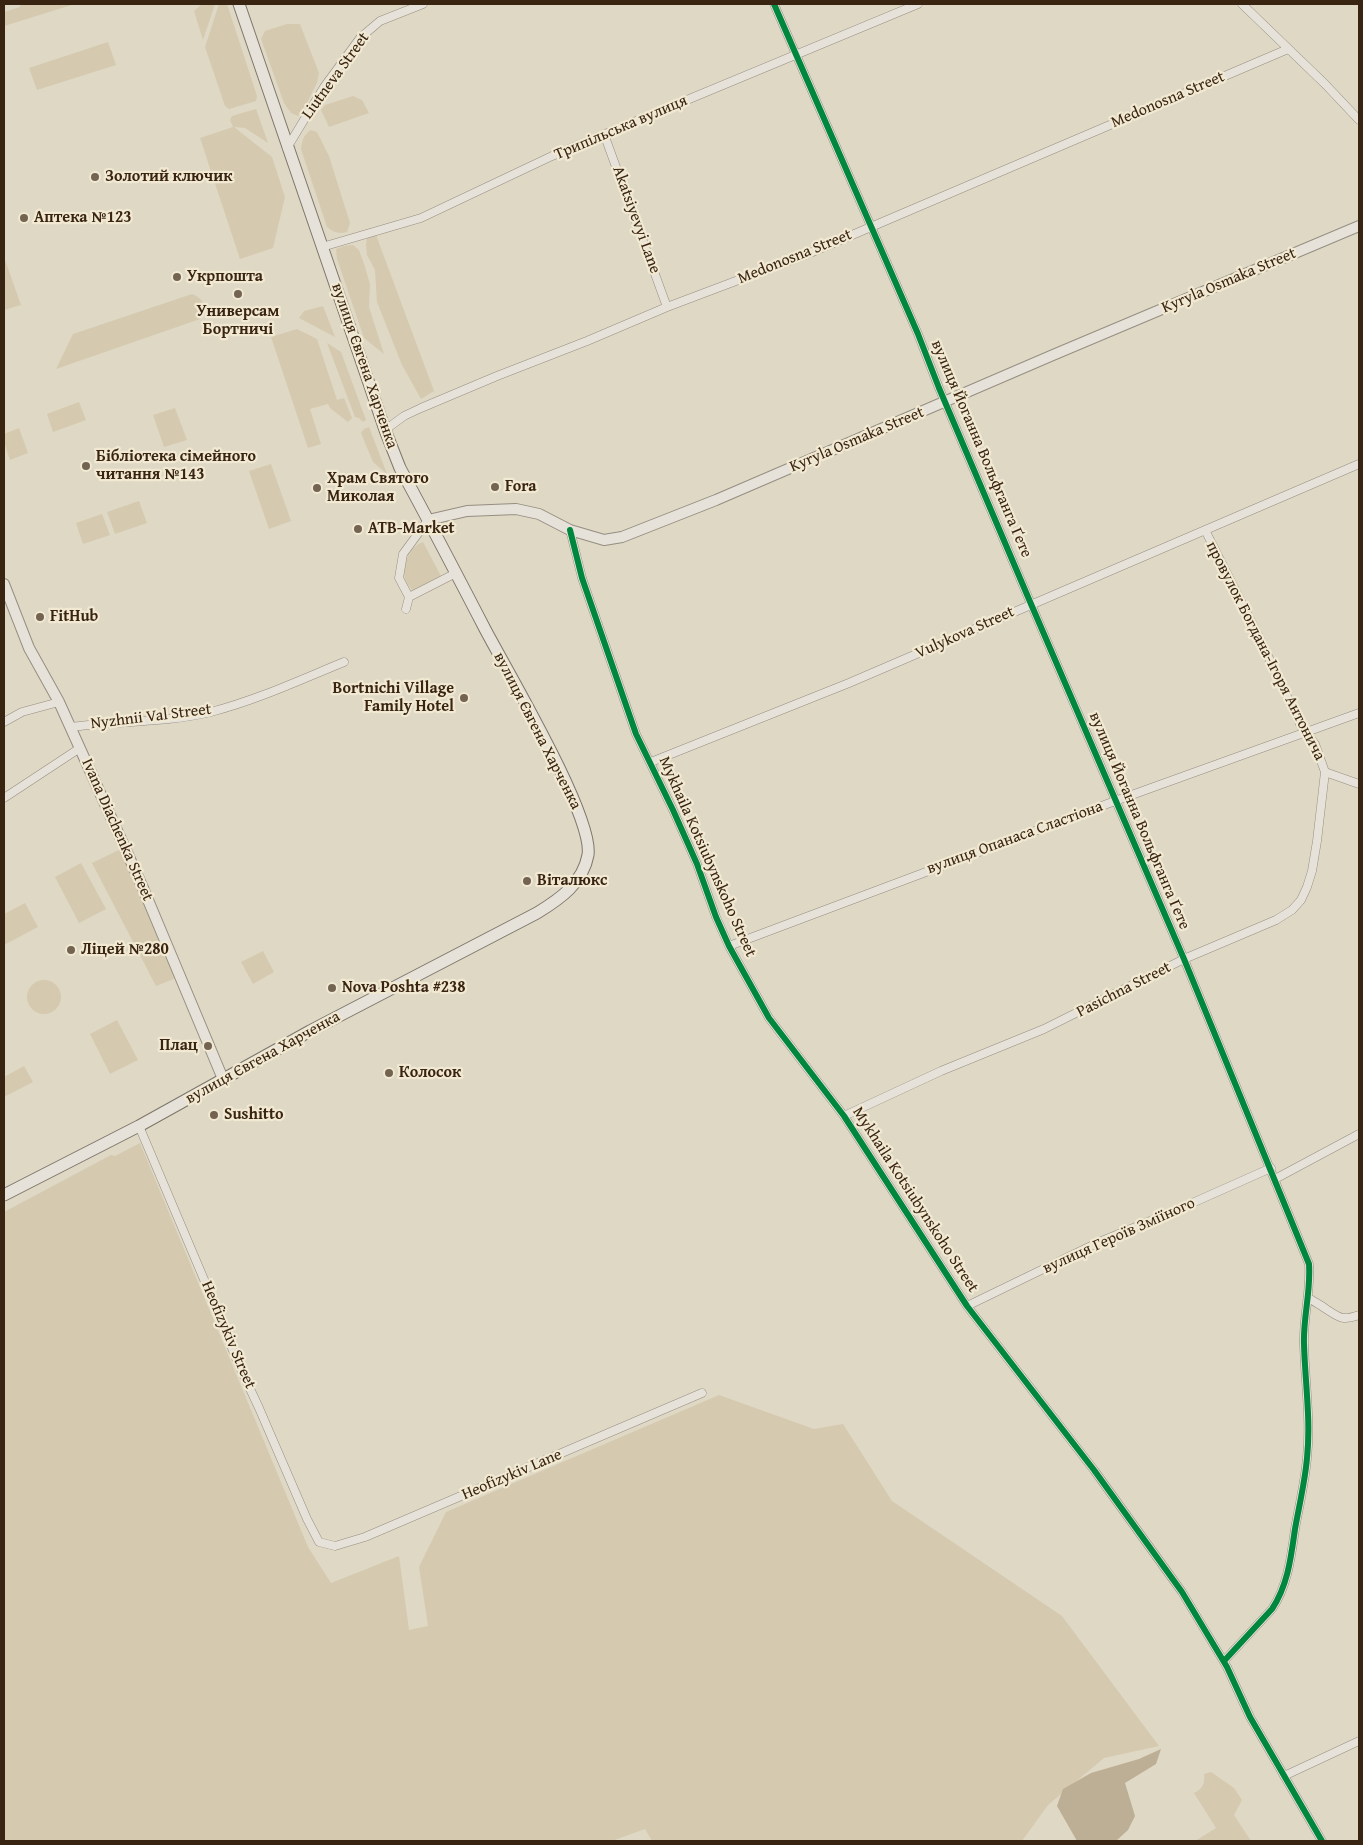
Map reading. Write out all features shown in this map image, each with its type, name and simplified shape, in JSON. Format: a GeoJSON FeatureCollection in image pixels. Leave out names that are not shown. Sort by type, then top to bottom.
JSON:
{"type":"FeatureCollection","features":[{"type":"Feature","properties":{"kind":"main road","name":"вулиця Євгена Харченка"},"geometry":{"type":"LineString","coordinates":[[4,1196],[537,913],[570,890],[579,876],[588,855],[588,840],[582,822],[559,768],[400,468],[287,148],[239,4]]}},
{"type":"Feature","properties":{"kind":"street","name":"Liutneva Street"},"geometry":{"type":"LineString","coordinates":[[287,148],[324,87],[360,38],[380,21],[422,4]]}},
{"type":"Feature","properties":{"kind":"street","name":"вулиця Йоганна Вольфганга Ґете"},"geometry":{"type":"LineString","coordinates":[[774,4],[918,334],[1031,604],[1184,959],[1276,1179],[1309,1264],[1309,1298],[1304,1327],[1308,1431],[1307,1458],[1286,1581],[1272,1609],[1224,1661]]}},
{"type":"Feature","properties":{"kind":"street","name":"Трипільська вулиця"},"geometry":{"type":"LineString","coordinates":[[322,247],[421,218],[552,156],[918,4]]}},
{"type":"Feature","properties":{"kind":"street"},"geometry":{"type":"LineString","coordinates":[[1242,4],[1325,84],[1359,120]]}},
{"type":"Feature","properties":{"kind":"street","name":"Medonosna Street"},"geometry":{"type":"LineString","coordinates":[[385,430],[404,416],[421,408],[667,307],[810,253],[1288,49]]}},
{"type":"Feature","properties":{"kind":"street","name":"Akatsiyevyi Lane"},"geometry":{"type":"LineString","coordinates":[[604,134],[667,307]]}},
{"type":"Feature","properties":{"kind":"street","name":"Kyryla Osmaka Street"},"geometry":{"type":"LineString","coordinates":[[428,520],[467,511],[516,509],[539,514],[570,530],[604,540],[622,537],[700,507],[946,403],[1062,351],[1359,226]]}},
{"type":"Feature","properties":{"kind":"street","name":"Vulykova Street"},"geometry":{"type":"LineString","coordinates":[[650,762],[849,683],[1359,464]]}},
{"type":"Feature","properties":{"kind":"street"},"geometry":{"type":"LineString","coordinates":[[406,609],[409,597],[399,578],[403,554],[428,520]]}},
{"type":"Feature","properties":{"kind":"street","name":"Mykhaila Kotsiubynskoho Street"},"geometry":{"type":"LineString","coordinates":[[570,530],[582,578],[636,734],[697,864],[716,917],[729,946],[769,1018],[844,1116],[967,1306],[1105,1485],[1182,1592],[1224,1661],[1250,1718],[1322,1841]]}},
{"type":"Feature","properties":{"kind":"street","name":"провулок Богдана-Ігоря Антонича"},"geometry":{"type":"LineString","coordinates":[[1205,530],[1301,726],[1315,744],[1325,772]]}},
{"type":"Feature","properties":{"kind":"street"},"geometry":{"type":"LineString","coordinates":[[409,597],[456,573]]}},
{"type":"Feature","properties":{"kind":"street","name":"Ivana Diachenka Street"},"geometry":{"type":"LineString","coordinates":[[4,584],[29,648],[59,702],[143,888],[223,1079]]}},
{"type":"Feature","properties":{"kind":"street","name":"Nyzhnii Val Street"},"geometry":{"type":"LineString","coordinates":[[70,727],[180,717],[210,712],[274,691],[344,662]]}},
{"type":"Feature","properties":{"kind":"street"},"geometry":{"type":"LineString","coordinates":[[4,722],[22,712],[59,702]]}},
{"type":"Feature","properties":{"kind":"street","name":"вулиця Опанаса Сластіона"},"geometry":{"type":"LineString","coordinates":[[729,946],[1115,801],[1359,713]]}},
{"type":"Feature","properties":{"kind":"street"},"geometry":{"type":"LineString","coordinates":[[4,798],[80,748]]}},
{"type":"Feature","properties":{"kind":"street"},"geometry":{"type":"LineString","coordinates":[[1325,772],[1359,784]]}},
{"type":"Feature","properties":{"kind":"street","name":"Pasichna Street"},"geometry":{"type":"LineString","coordinates":[[844,1116],[941,1071],[1044,1029],[1184,959],[1276,920],[1292,910],[1301,900],[1312,871],[1325,772]]}},
{"type":"Feature","properties":{"kind":"street","name":"Heofizykiv Street"},"geometry":{"type":"LineString","coordinates":[[138,1126],[306,1519],[320,1542]]}},
{"type":"Feature","properties":{"kind":"street"},"geometry":{"type":"LineString","coordinates":[[1276,1179],[1359,1134]]}},
{"type":"Feature","properties":{"kind":"street","name":"вулиця Героїв Зміїного"},"geometry":{"type":"LineString","coordinates":[[967,1306],[1097,1243],[1271,1168]]}},
{"type":"Feature","properties":{"kind":"street"},"geometry":{"type":"LineString","coordinates":[[1309,1298],[1327,1309],[1334,1316],[1342,1319],[1359,1314]]}},
{"type":"Feature","properties":{"kind":"street","name":"Heofizykiv Lane"},"geometry":{"type":"LineString","coordinates":[[320,1542],[335,1546],[365,1537],[702,1393]]}},
{"type":"Feature","properties":{"kind":"street"},"geometry":{"type":"LineString","coordinates":[[1284,1776],[1359,1741]]}},
{"type":"Feature","properties":{"kind":"shaded area"},"geometry":{"type":"Polygon","coordinates":[[[20,4],[75,4],[4,26],[4,12],[20,7],[20,4]]]}},
{"type":"Feature","properties":{"kind":"shaded area"},"geometry":{"type":"Polygon","coordinates":[[[202,4],[215,4],[203,40],[194,11],[202,4]]]}},
{"type":"Feature","properties":{"kind":"shaded area"},"geometry":{"type":"Polygon","coordinates":[[[219,4],[227,4],[257,96],[256,101],[229,109],[225,106],[205,47],[219,4]]]}},
{"type":"Feature","properties":{"kind":"shaded area"},"geometry":{"type":"Polygon","coordinates":[[[287,24],[300,24],[319,73],[317,83],[302,113],[298,116],[291,113],[284,103],[261,39],[265,31],[287,24]]]}},
{"type":"Feature","properties":{"kind":"shaded area"},"geometry":{"type":"Polygon","coordinates":[[[108,42],[116,65],[37,90],[29,68],[108,42]]]}},
{"type":"Feature","properties":{"kind":"shaded area"},"geometry":{"type":"Polygon","coordinates":[[[353,96],[362,100],[369,113],[329,127],[321,110],[325,105],[353,96]]]}},
{"type":"Feature","properties":{"kind":"shaded area"},"geometry":{"type":"Polygon","coordinates":[[[256,109],[268,143],[245,128],[234,127],[272,157],[285,197],[273,248],[240,259],[200,138],[233,127],[230,120],[232,116],[256,109]]]}},
{"type":"Feature","properties":{"kind":"shaded area"},"geometry":{"type":"Polygon","coordinates":[[[311,130],[317,132],[329,156],[350,223],[347,232],[332,231],[327,227],[301,149],[304,138],[311,130]]]}},
{"type":"Feature","properties":{"kind":"shaded area"},"geometry":{"type":"Polygon","coordinates":[[[376,235],[434,391],[421,399],[402,365],[377,302],[375,270],[367,255],[366,245],[367,238],[376,235]]]}},
{"type":"Feature","properties":{"kind":"shaded area"},"geometry":{"type":"Polygon","coordinates":[[[353,245],[359,250],[370,284],[369,307],[384,354],[364,338],[337,259],[336,249],[353,245]]]}},
{"type":"Feature","properties":{"kind":"shaded area"},"geometry":{"type":"Polygon","coordinates":[[[4,257],[21,305],[4,310],[4,257]]]}},
{"type":"Feature","properties":{"kind":"shaded area"},"geometry":{"type":"Polygon","coordinates":[[[192,294],[200,298],[204,307],[200,319],[56,369],[73,334],[192,294]]]}},
{"type":"Feature","properties":{"kind":"shaded area"},"geometry":{"type":"Polygon","coordinates":[[[323,306],[335,337],[299,318],[304,311],[323,306]]]}},
{"type":"Feature","properties":{"kind":"shaded area"},"geometry":{"type":"Polygon","coordinates":[[[297,329],[317,339],[337,400],[344,398],[352,418],[348,422],[330,408],[328,404],[310,409],[321,444],[308,448],[271,337],[297,329]]]}},
{"type":"Feature","properties":{"kind":"shaded area"},"geometry":{"type":"Polygon","coordinates":[[[327,343],[341,352],[366,420],[363,422],[355,417],[327,343]]]}},
{"type":"Feature","properties":{"kind":"shaded area"},"geometry":{"type":"Polygon","coordinates":[[[79,402],[86,420],[53,432],[47,414],[79,402]]]}},
{"type":"Feature","properties":{"kind":"shaded area"},"geometry":{"type":"Polygon","coordinates":[[[175,408],[187,440],[164,447],[153,415],[175,408]]]}},
{"type":"Feature","properties":{"kind":"shaded area"},"geometry":{"type":"Polygon","coordinates":[[[369,427],[387,474],[373,462],[361,433],[369,427]]]}},
{"type":"Feature","properties":{"kind":"shaded area"},"geometry":{"type":"Polygon","coordinates":[[[19,428],[28,453],[10,460],[4,442],[4,434],[19,428]]]}},
{"type":"Feature","properties":{"kind":"shaded area"},"geometry":{"type":"Polygon","coordinates":[[[271,464],[291,521],[269,529],[249,471],[271,464]]]}},
{"type":"Feature","properties":{"kind":"shaded area"},"geometry":{"type":"Polygon","coordinates":[[[139,501],[147,523],[115,534],[107,512],[139,501]]]}},
{"type":"Feature","properties":{"kind":"shaded area"},"geometry":{"type":"Polygon","coordinates":[[[102,514],[110,535],[83,544],[76,523],[102,514]]]}},
{"type":"Feature","properties":{"kind":"shaded area"},"geometry":{"type":"Polygon","coordinates":[[[423,542],[441,576],[413,591],[404,576],[405,564],[414,548],[423,542]]]}},
{"type":"Feature","properties":{"kind":"shaded area"},"geometry":{"type":"Polygon","coordinates":[[[121,849],[176,978],[156,986],[92,863],[121,849]]]}},
{"type":"Feature","properties":{"kind":"shaded area"},"geometry":{"type":"Polygon","coordinates":[[[81,863],[106,909],[79,923],[55,877],[81,863]]]}},
{"type":"Feature","properties":{"kind":"shaded area"},"geometry":{"type":"Polygon","coordinates":[[[25,903],[38,927],[4,945],[4,914],[25,903]]]}},
{"type":"Feature","properties":{"kind":"shaded area"},"geometry":{"type":"Polygon","coordinates":[[[263,951],[274,972],[253,984],[241,962],[263,951]]]}},
{"type":"Feature","properties":{"kind":"shaded area"},"geometry":{"type":"Polygon","coordinates":[[[44,980],[51,981],[56,985],[60,990],[60,1004],[56,1009],[51,1013],[44,1014],[37,1013],[32,1009],[28,1004],[27,997],[28,990],[32,985],[37,981],[44,980]]]}},
{"type":"Feature","properties":{"kind":"shaded area"},"geometry":{"type":"Polygon","coordinates":[[[117,1020],[138,1060],[110,1074],[90,1034],[117,1020]]]}},
{"type":"Feature","properties":{"kind":"shaded area"},"geometry":{"type":"Polygon","coordinates":[[[24,1066],[33,1082],[4,1097],[4,1077],[24,1066]]]}},
{"type":"Feature","properties":{"kind":"shaded area"},"geometry":{"type":"Polygon","coordinates":[[[140,1143],[308,1547],[331,1583],[399,1556],[409,1630],[428,1626],[419,1567],[446,1512],[719,1395],[814,1429],[843,1424],[892,1501],[1062,1616],[1159,1746],[1104,1758],[1048,1805],[1022,1841],[652,1841],[645,1829],[612,1841],[4,1841],[4,1212],[111,1155],[115,1156],[140,1143]]]}},
{"type":"Feature","properties":{"kind":"shaded area"},"geometry":{"type":"Polygon","coordinates":[[[1161,1749],[1156,1764],[1125,1783],[1135,1816],[1128,1830],[1116,1841],[1077,1841],[1057,1806],[1063,1789],[1091,1773],[1139,1759],[1161,1749]]]}},
{"type":"Feature","properties":{"kind":"shaded area"},"geometry":{"type":"Polygon","coordinates":[[[1211,1772],[1234,1788],[1242,1800],[1234,1815],[1251,1841],[1195,1841],[1216,1828],[1194,1793],[1200,1790],[1203,1785],[1204,1774],[1211,1772]]]}},
{"type":"Feature","properties":{"kind":"cycle path"},"geometry":{"type":"LineString","coordinates":[[774,4],[918,334],[939,388],[1184,959],[1309,1264],[1304,1334],[1308,1444],[1305,1476],[1288,1570],[1282,1590],[1272,1609],[1224,1661]]}},
{"type":"Feature","properties":{"kind":"cycle path"},"geometry":{"type":"LineString","coordinates":[[570,530],[582,578],[636,734],[697,864],[716,917],[729,946],[769,1018],[844,1116],[967,1306],[1094,1470],[1182,1592],[1227,1667],[1250,1717],[1322,1841]]}},
{"type":"Feature","properties":{"kind":"place","name":"Золотий ключик"},"geometry":{"type":"Point","coordinates":[95,177]}},
{"type":"Feature","properties":{"kind":"place","name":"Аптека №123"},"geometry":{"type":"Point","coordinates":[24,218]}},
{"type":"Feature","properties":{"kind":"place","name":"Укрпошта"},"geometry":{"type":"Point","coordinates":[177,277]}},
{"type":"Feature","properties":{"kind":"place","name":"Универсам Бортничі"},"geometry":{"type":"Point","coordinates":[238,294]}},
{"type":"Feature","properties":{"kind":"place","name":"Бібліотека сімейного читання №143"},"geometry":{"type":"Point","coordinates":[86,466]}},
{"type":"Feature","properties":{"kind":"place","name":"Fora"},"geometry":{"type":"Point","coordinates":[495,487]}},
{"type":"Feature","properties":{"kind":"place","name":"Храм Святого Миколая"},"geometry":{"type":"Point","coordinates":[317,488]}},
{"type":"Feature","properties":{"kind":"place","name":"ATB-Market"},"geometry":{"type":"Point","coordinates":[358,529]}},
{"type":"Feature","properties":{"kind":"place","name":"FitHub"},"geometry":{"type":"Point","coordinates":[40,617]}},
{"type":"Feature","properties":{"kind":"place","name":"Bortnichi Village Family Hotel"},"geometry":{"type":"Point","coordinates":[464,698]}},
{"type":"Feature","properties":{"kind":"place","name":"Віталюкс"},"geometry":{"type":"Point","coordinates":[527,881]}},
{"type":"Feature","properties":{"kind":"place","name":"Ліцей №280"},"geometry":{"type":"Point","coordinates":[71,950]}},
{"type":"Feature","properties":{"kind":"place","name":"Nova Poshta #238"},"geometry":{"type":"Point","coordinates":[332,988]}},
{"type":"Feature","properties":{"kind":"place","name":"Плац"},"geometry":{"type":"Point","coordinates":[208,1046]}},
{"type":"Feature","properties":{"kind":"place","name":"Колосок"},"geometry":{"type":"Point","coordinates":[389,1073]}},
{"type":"Feature","properties":{"kind":"place","name":"Sushitto"},"geometry":{"type":"Point","coordinates":[214,1115]}}]}
